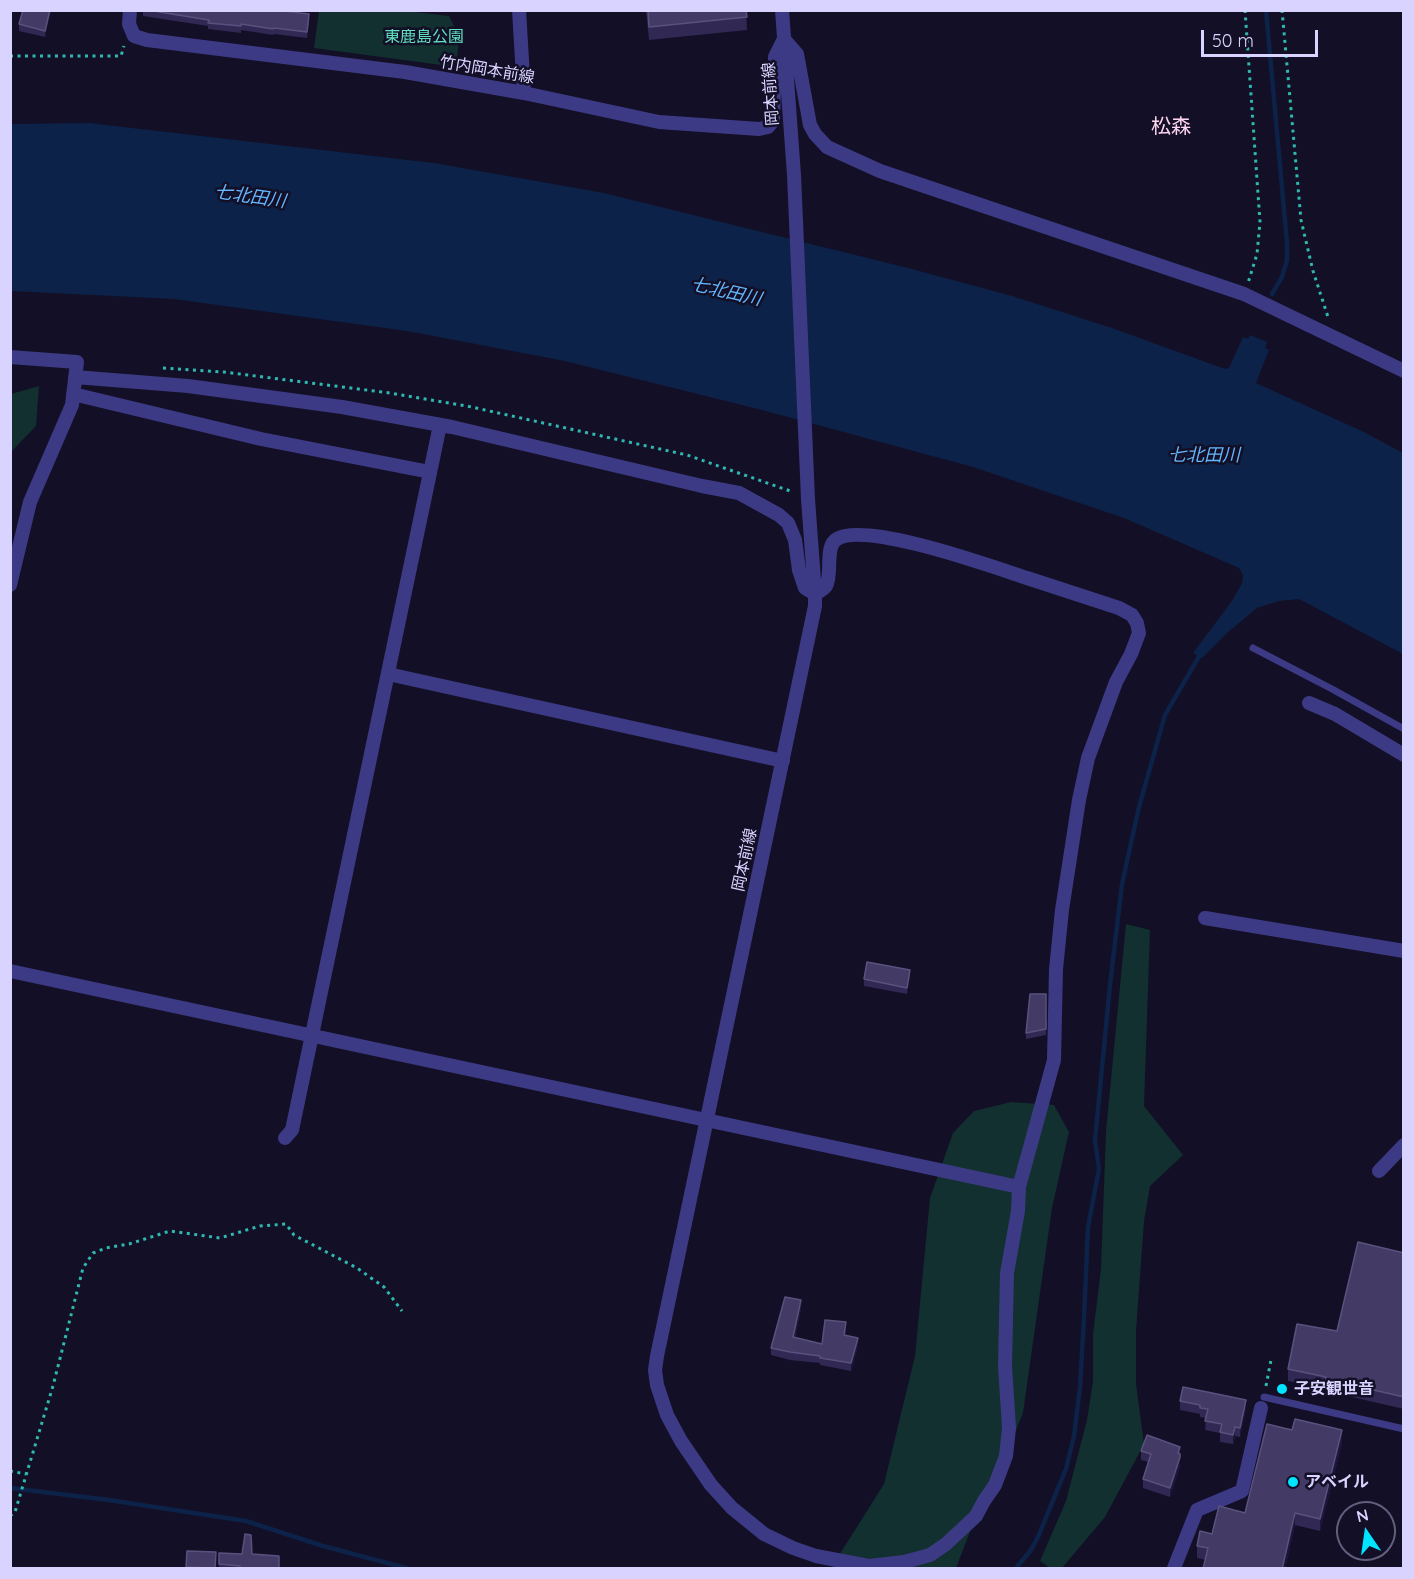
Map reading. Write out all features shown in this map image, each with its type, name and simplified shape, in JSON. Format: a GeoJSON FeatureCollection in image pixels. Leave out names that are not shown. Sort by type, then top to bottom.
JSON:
{"type":"FeatureCollection","features":[{"type":"Feature","properties":{"kind":"street","name":"竹内岡本前線"},"geometry":{"type":"LineString","coordinates":[[130,10],[129,24],[134,36],[147,40],[405,72],[524,93],[659,122],[759,129],[768,127],[773,121],[775,57],[784,39]]}},
{"type":"Feature","properties":{"kind":"street"},"geometry":{"type":"LineString","coordinates":[[519,10],[524,93]]}},
{"type":"Feature","properties":{"kind":"street","name":"岡本前線"},"geometry":{"type":"LineString","coordinates":[[782,10],[794,175],[808,499],[815,600],[655,1370],[657,1385],[667,1414],[681,1441],[693,1462],[732,1508],[764,1534],[793,1548],[816,1556],[869,1566],[904,1562],[930,1555],[946,1544],[976,1516],[995,1485],[1006,1456],[1009,1428],[1005,1366],[1007,1273],[1018,1211],[1019,1187],[1054,1060],[1056,980],[1062,910],[1079,800],[1088,758],[1116,682],[1139,633],[1132,615],[1119,608],[948,552],[865,535],[838,538],[833,542],[829,556],[829,576],[825,588],[815,600]]}},
{"type":"Feature","properties":{"kind":"street"},"geometry":{"type":"LineString","coordinates":[[784,39],[797,54],[810,125],[827,147],[880,171],[1244,294],[1404,371]]}},
{"type":"Feature","properties":{"kind":"street"},"geometry":{"type":"LineString","coordinates":[[10,357],[77,362],[72,405],[30,502],[10,585]]}},
{"type":"Feature","properties":{"kind":"street"},"geometry":{"type":"LineString","coordinates":[[75,377],[188,386],[342,407],[440,425],[739,494],[778,515],[788,524],[795,540],[799,570],[805,588],[815,600]]}},
{"type":"Feature","properties":{"kind":"street"},"geometry":{"type":"LineString","coordinates":[[73,394],[261,439],[430,472]]}},
{"type":"Feature","properties":{"kind":"street"},"geometry":{"type":"LineString","coordinates":[[285,1138],[292,1130],[440,425]]}},
{"type":"Feature","properties":{"kind":"street"},"geometry":{"type":"LineString","coordinates":[[388,674],[783,761]]}},
{"type":"Feature","properties":{"kind":"street"},"geometry":{"type":"LineString","coordinates":[[1309,703],[1335,714],[1404,755]]}},
{"type":"Feature","properties":{"kind":"street"},"geometry":{"type":"LineString","coordinates":[[1205,918],[1404,951]]}},
{"type":"Feature","properties":{"kind":"street"},"geometry":{"type":"LineString","coordinates":[[10,971],[1019,1187]]}},
{"type":"Feature","properties":{"kind":"street"},"geometry":{"type":"LineString","coordinates":[[1379,1171],[1404,1145]]}},
{"type":"Feature","properties":{"kind":"street"},"geometry":{"type":"LineString","coordinates":[[1173,1569],[1197,1510],[1242,1491],[1262,1402]]}},
{"type":"Feature","properties":{"kind":"lane"},"geometry":{"type":"LineString","coordinates":[[1253,648],[1332,688],[1404,729]]}},
{"type":"Feature","properties":{"kind":"lane"},"geometry":{"type":"LineString","coordinates":[[1262,1402],[1404,1429]]}},
{"type":"Feature","properties":{"kind":"path"},"geometry":{"type":"LineString","coordinates":[[1244,294],[1257,254],[1260,222],[1245,10]]}},
{"type":"Feature","properties":{"kind":"path"},"geometry":{"type":"LineString","coordinates":[[1282,10],[1301,220],[1312,271],[1329,320],[1327,334]]}},
{"type":"Feature","properties":{"kind":"path"},"geometry":{"type":"LineString","coordinates":[[10,56],[107,55]]}},
{"type":"Feature","properties":{"kind":"path"},"geometry":{"type":"LineString","coordinates":[[10,1516],[15,1512],[53,1386],[83,1268],[93,1253],[170,1231],[220,1238],[260,1226],[286,1224],[294,1235],[357,1268],[384,1287],[402,1311]]}},
{"type":"Feature","properties":{"kind":"path"},"geometry":{"type":"LineString","coordinates":[[1262,1402],[1271,1360]]}},
{"type":"Feature","properties":{"kind":"path"},"geometry":{"type":"LineString","coordinates":[[10,1471],[26,1474]]}},
{"type":"Feature","properties":{"kind":"green space","name":"東鹿島公園"},"geometry":{"type":"Polygon","coordinates":[[[319,11],[407,11],[449,16],[459,40],[456,67],[314,48],[319,11]]]}},
{"type":"Feature","properties":{"kind":"green space"},"geometry":{"type":"Polygon","coordinates":[[[39,386],[36,426],[11,452],[11,394],[39,386]]]}},
{"type":"Feature","properties":{"kind":"green space"},"geometry":{"type":"Polygon","coordinates":[[[1126,924],[1150,930],[1144,1106],[1183,1155],[1150,1186],[1144,1221],[1136,1331],[1136,1384],[1144,1444],[1105,1517],[1062,1568],[1050,1568],[1040,1561],[1066,1501],[1087,1420],[1093,1381],[1093,1334],[1101,1269],[1106,1131],[1126,924]]]}},
{"type":"Feature","properties":{"kind":"green space"},"geometry":{"type":"Polygon","coordinates":[[[1011,1102],[1054,1105],[1069,1132],[1052,1208],[1023,1413],[990,1494],[976,1516],[956,1568],[831,1568],[884,1484],[915,1356],[930,1198],[953,1133],[974,1111],[1011,1102]]]}},
{"type":"Feature","properties":{"kind":"water","name":"七北田川"},"geometry":{"type":"Polygon","coordinates":[[[89,123],[434,163],[604,193],[1012,296],[1112,328],[1225,369],[1229,368],[1243,337],[1248,339],[1250,335],[1267,342],[1265,348],[1269,350],[1256,383],[1364,432],[1403,453],[1403,654],[1299,599],[1279,601],[1257,608],[1202,658],[1193,653],[1232,601],[1242,583],[1243,575],[1239,568],[1124,518],[973,467],[762,410],[565,361],[407,331],[174,299],[11,291],[10,124],[89,123]]]}},
{"type":"Feature","properties":{"kind":"building"},"geometry":{"type":"Polygon","coordinates":[[[23,10],[50,10],[45,31],[19,24],[23,10]]]}},
{"type":"Feature","properties":{"kind":"building"},"geometry":{"type":"Polygon","coordinates":[[[147,10],[276,10],[309,14],[307,32],[241,24],[241,26],[208,23],[209,20],[147,10]]]}},
{"type":"Feature","properties":{"kind":"building"},"geometry":{"type":"Polygon","coordinates":[[[648,10],[746,10],[747,17],[649,27],[648,10]]]}},
{"type":"Feature","properties":{"kind":"building"},"geometry":{"type":"Polygon","coordinates":[[[867,962],[910,970],[907,988],[864,979],[867,962]]]}},
{"type":"Feature","properties":{"kind":"building"},"geometry":{"type":"Polygon","coordinates":[[[1030,994],[1046,994],[1046,1029],[1026,1033],[1030,994]]]}},
{"type":"Feature","properties":{"kind":"building"},"geometry":{"type":"Polygon","coordinates":[[[1358,1242],[1404,1253],[1404,1397],[1288,1369],[1297,1324],[1337,1331],[1358,1242]]]}},
{"type":"Feature","properties":{"kind":"building"},"geometry":{"type":"Polygon","coordinates":[[[785,1297],[801,1300],[793,1337],[822,1344],[825,1320],[846,1322],[844,1335],[858,1338],[851,1363],[771,1348],[785,1297]]]}},
{"type":"Feature","properties":{"kind":"building"},"geometry":{"type":"Polygon","coordinates":[[[1183,1387],[1246,1400],[1240,1428],[1235,1427],[1233,1435],[1220,1432],[1222,1424],[1205,1421],[1208,1409],[1180,1401],[1183,1387]]]}},
{"type":"Feature","properties":{"kind":"building"},"geometry":{"type":"Polygon","coordinates":[[[1295,1419],[1342,1430],[1320,1519],[1295,1513],[1282,1569],[1203,1569],[1208,1548],[1197,1546],[1200,1531],[1212,1534],[1219,1506],[1245,1513],[1267,1424],[1292,1430],[1295,1419]]]}},
{"type":"Feature","properties":{"kind":"building"},"geometry":{"type":"Polygon","coordinates":[[[1147,1435],[1180,1447],[1178,1453],[1180,1457],[1170,1488],[1143,1479],[1151,1454],[1141,1451],[1147,1435]]]}},
{"type":"Feature","properties":{"kind":"building"},"geometry":{"type":"Polygon","coordinates":[[[245,1534],[251,1535],[252,1554],[279,1556],[279,1569],[240,1569],[240,1566],[219,1564],[219,1553],[242,1554],[245,1534]]]}},
{"type":"Feature","properties":{"kind":"building"},"geometry":{"type":"Polygon","coordinates":[[[187,1551],[216,1552],[215,1568],[186,1567],[187,1551]]]}},
{"type":"Feature","properties":{"kind":"waterway"},"geometry":{"type":"LineString","coordinates":[[1266,10],[1287,243],[1287,260],[1282,277],[1272,294]]}},
{"type":"Feature","properties":{"kind":"waterway"},"geometry":{"type":"LineString","coordinates":[[1016,1568],[1031,1550],[1038,1537],[1066,1469],[1074,1436],[1080,1387],[1088,1227],[1099,1169],[1095,1140],[1122,884],[1139,807],[1165,715],[1201,653]]}},
{"type":"Feature","properties":{"kind":"waterway"},"geometry":{"type":"LineString","coordinates":[[10,1488],[109,1500],[246,1521],[323,1546],[406,1568]]}},
{"type":"Feature","properties":{"kind":"place","name":"子安観世音"},"geometry":{"type":"Point","coordinates":[1282,1389]}},
{"type":"Feature","properties":{"kind":"place","name":"アベイル"},"geometry":{"type":"Point","coordinates":[1293,1482]}},
{"type":"Feature","properties":{"kind":"district","name":"松森"},"geometry":{"type":"Point","coordinates":[1171,127]}}]}
